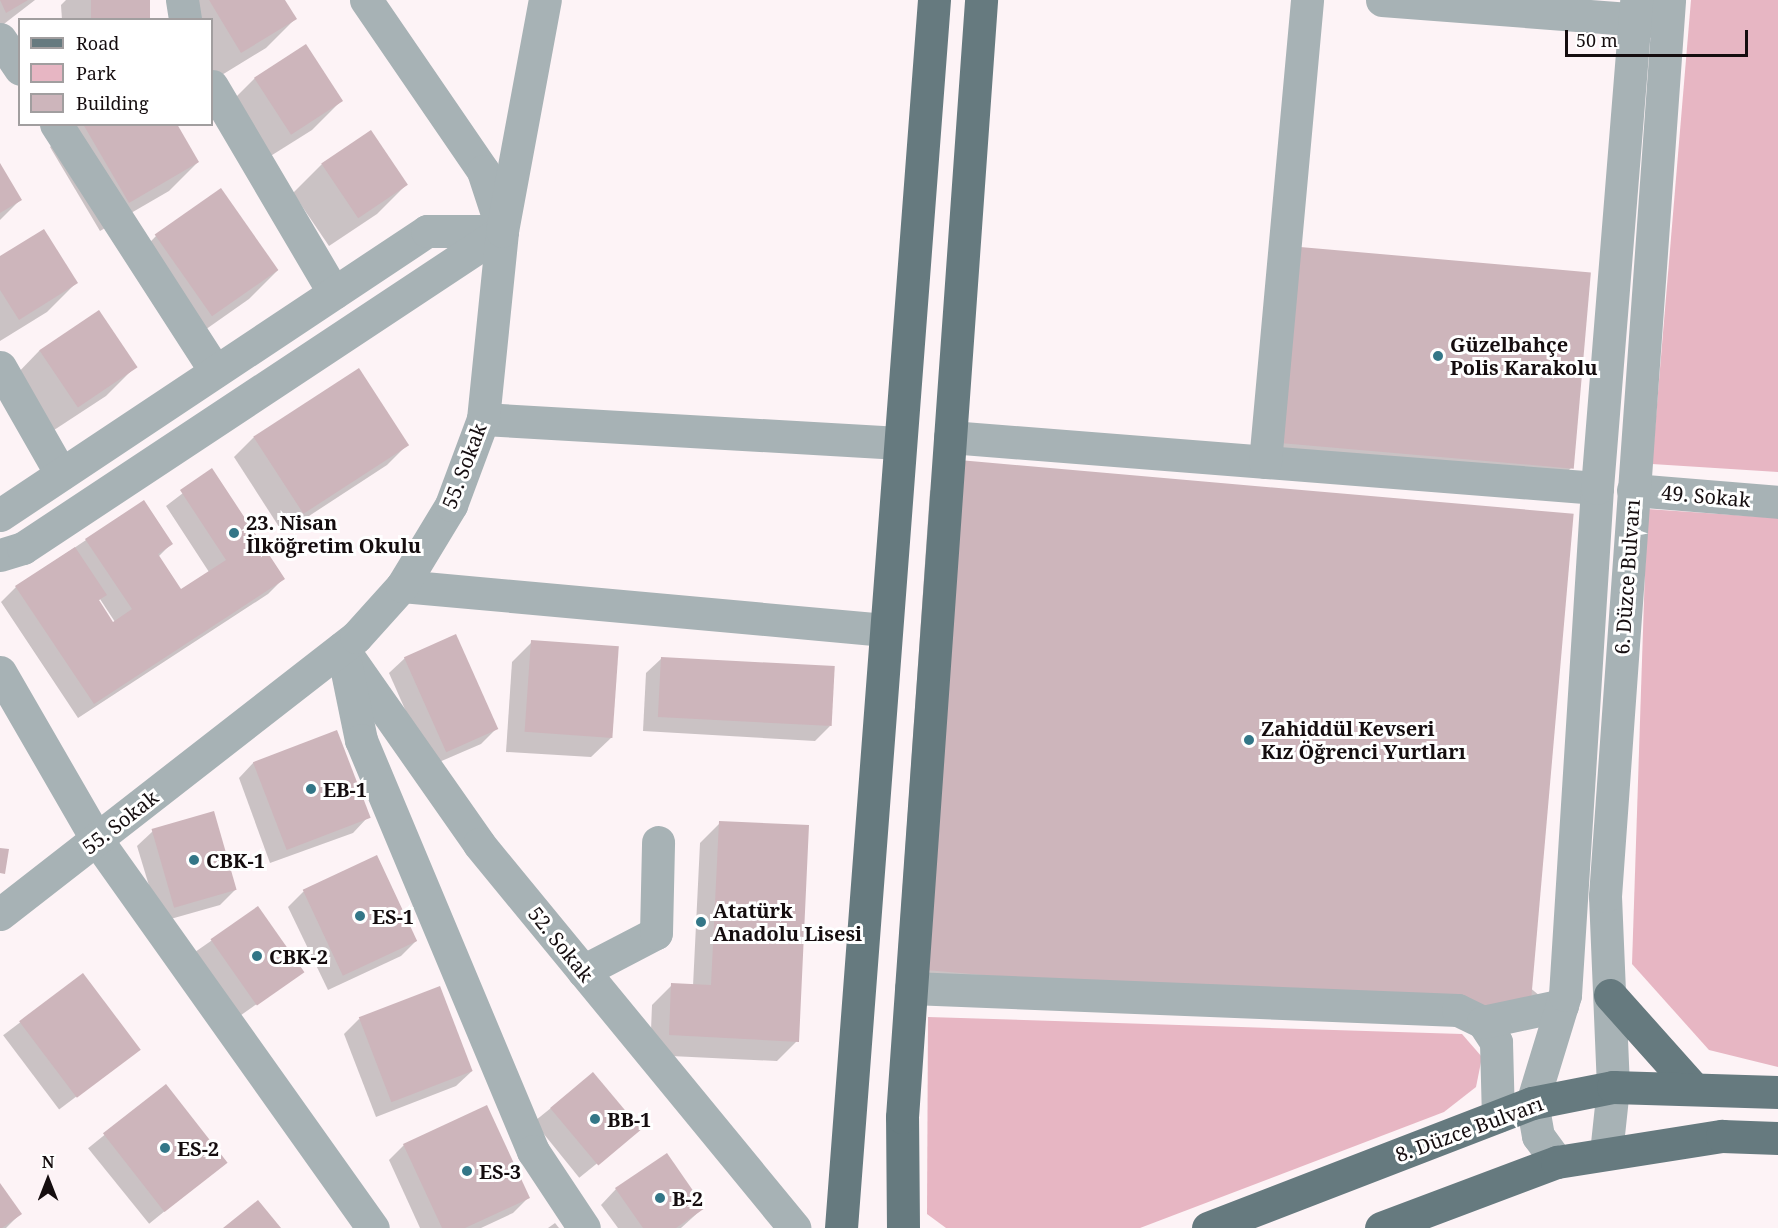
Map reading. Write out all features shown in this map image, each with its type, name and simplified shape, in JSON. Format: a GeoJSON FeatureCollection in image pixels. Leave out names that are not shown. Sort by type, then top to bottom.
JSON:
{"type":"FeatureCollection","features":[{"type":"Feature","properties":{"kind":"main road"},"geometry":{"type":"LineString","coordinates":[[841,1228],[934,0]]}},
{"type":"Feature","properties":{"kind":"main road"},"geometry":{"type":"LineString","coordinates":[[903,1228],[902,1116],[981,0]]}},
{"type":"Feature","properties":{"kind":"main road"},"geometry":{"type":"LineString","coordinates":[[1610,995],[1694,1089]]}},
{"type":"Feature","properties":{"kind":"main road","name":"8. Düzce Bulvarı"},"geometry":{"type":"LineString","coordinates":[[1208,1228],[1532,1103],[1613,1087],[1778,1092]]}},
{"type":"Feature","properties":{"kind":"main road"},"geometry":{"type":"LineString","coordinates":[[1381,1228],[1557,1162],[1722,1136],[1778,1138]]}},
{"type":"Feature","properties":{"kind":"street"},"geometry":{"type":"LineString","coordinates":[[182,0],[185,18]]}},
{"type":"Feature","properties":{"kind":"street"},"geometry":{"type":"LineString","coordinates":[[366,0],[483,171],[502,231]]}},
{"type":"Feature","properties":{"kind":"street","name":"55. Sokak"},"geometry":{"type":"LineString","coordinates":[[0,914],[342,648],[402,586],[451,505],[483,419],[502,231],[545,0]]}},
{"type":"Feature","properties":{"kind":"street"},"geometry":{"type":"LineString","coordinates":[[1265,462],[1307,0]]}},
{"type":"Feature","properties":{"kind":"street"},"geometry":{"type":"LineString","coordinates":[[1382,0],[1668,11]]}},
{"type":"Feature","properties":{"kind":"street","name":"6. Düzce Bulvarı"},"geometry":{"type":"LineString","coordinates":[[1532,1103],[1562,1005],[1597,488],[1635,10]]}},
{"type":"Feature","properties":{"kind":"street","name":"6. Düzce Bulvarı"},"geometry":{"type":"LineString","coordinates":[[1606,1153],[1613,1087],[1605,896],[1668,11]]}},
{"type":"Feature","properties":{"kind":"street"},"geometry":{"type":"LineString","coordinates":[[0,39],[18,66]]}},
{"type":"Feature","properties":{"kind":"street"},"geometry":{"type":"LineString","coordinates":[[213,88],[334,293]]}},
{"type":"Feature","properties":{"kind":"street"},"geometry":{"type":"LineString","coordinates":[[57,126],[215,371]]}},
{"type":"Feature","properties":{"kind":"street"},"geometry":{"type":"LineString","coordinates":[[0,515],[427,231],[502,231]]}},
{"type":"Feature","properties":{"kind":"street"},"geometry":{"type":"LineString","coordinates":[[0,555],[23,548],[502,231]]}},
{"type":"Feature","properties":{"kind":"street"},"geometry":{"type":"LineString","coordinates":[[0,367],[61,474]]}},
{"type":"Feature","properties":{"kind":"street"},"geometry":{"type":"LineString","coordinates":[[483,419],[899,443]]}},
{"type":"Feature","properties":{"kind":"street"},"geometry":{"type":"LineString","coordinates":[[950,437],[1597,488]]}},
{"type":"Feature","properties":{"kind":"street","name":"49. Sokak"},"geometry":{"type":"LineString","coordinates":[[1633,490],[1778,502]]}},
{"type":"Feature","properties":{"kind":"street"},"geometry":{"type":"LineString","coordinates":[[402,586],[885,630]]}},
{"type":"Feature","properties":{"kind":"street"},"geometry":{"type":"LineString","coordinates":[[342,648],[361,740],[533,1151],[584,1228]]}},
{"type":"Feature","properties":{"kind":"street","name":"52. Sokak"},"geometry":{"type":"LineString","coordinates":[[342,648],[479,844],[794,1228]]}},
{"type":"Feature","properties":{"kind":"street"},"geometry":{"type":"LineString","coordinates":[[0,672],[97,840],[373,1228]]}},
{"type":"Feature","properties":{"kind":"street"},"geometry":{"type":"LineString","coordinates":[[583,971],[656,933],[658,842]]}},
{"type":"Feature","properties":{"kind":"street"},"geometry":{"type":"LineString","coordinates":[[912,988],[1458,1010],[1483,1022],[1492,1033],[1498,1053],[1498,1116]]}},
{"type":"Feature","properties":{"kind":"street"},"geometry":{"type":"LineString","coordinates":[[1483,1022],[1562,1005]]}},
{"type":"Feature","properties":{"kind":"street"},"geometry":{"type":"LineString","coordinates":[[1532,1103],[1538,1136],[1557,1162]]}},
{"type":"Feature","properties":{"kind":"green space"},"geometry":{"type":"Polygon","coordinates":[[[1691,0],[1778,0],[1778,472],[1652,464],[1691,0]]]}},
{"type":"Feature","properties":{"kind":"green space"},"geometry":{"type":"Polygon","coordinates":[[[1647,509],[1778,518],[1778,1067],[1709,1050],[1632,964],[1647,509]]]}},
{"type":"Feature","properties":{"kind":"green space"},"geometry":{"type":"Polygon","coordinates":[[[928,1017],[1462,1034],[1482,1057],[1476,1087],[1444,1112],[1140,1228],[946,1228],[927,1214],[928,1017]]]}},
{"type":"Feature","properties":{"kind":"building"},"geometry":{"type":"Polygon","coordinates":[[[0,0],[28,0],[6,13],[0,0]]]}},
{"type":"Feature","properties":{"kind":"building"},"geometry":{"type":"Polygon","coordinates":[[[91,0],[150,0],[150,18],[91,18],[91,0]]]}},
{"type":"Feature","properties":{"kind":"building"},"geometry":{"type":"Polygon","coordinates":[[[209,0],[285,0],[297,19],[241,53],[209,0]]]}},
{"type":"Feature","properties":{"kind":"building"},"geometry":{"type":"Polygon","coordinates":[[[306,44],[343,101],[291,135],[254,78],[306,44]]]}},
{"type":"Feature","properties":{"kind":"building"},"geometry":{"type":"Polygon","coordinates":[[[84,126],[178,126],[199,162],[129,203],[84,126]]]}},
{"type":"Feature","properties":{"kind":"building"},"geometry":{"type":"Polygon","coordinates":[[[371,130],[408,185],[358,218],[321,164],[371,130]]]}},
{"type":"Feature","properties":{"kind":"building"},"geometry":{"type":"Polygon","coordinates":[[[0,163],[22,200],[0,213],[0,163]]]}},
{"type":"Feature","properties":{"kind":"building"},"geometry":{"type":"Polygon","coordinates":[[[221,188],[278,270],[212,316],[155,234],[221,188]]]}},
{"type":"Feature","properties":{"kind":"building"},"geometry":{"type":"Polygon","coordinates":[[[44,229],[78,283],[19,320],[0,290],[0,256],[44,229]]]}},
{"type":"Feature","properties":{"kind":"building","name":"Güzelbahçe Polis Karakolu"},"geometry":{"type":"Polygon","coordinates":[[[1300,247],[1591,272],[1574,469],[1283,443],[1300,247]]]}},
{"type":"Feature","properties":{"kind":"building"},"geometry":{"type":"Polygon","coordinates":[[[99,310],[138,367],[78,407],[39,350],[99,310]]]}},
{"type":"Feature","properties":{"kind":"building"},"geometry":{"type":"Polygon","coordinates":[[[359,368],[409,445],[303,514],[253,437],[359,368]]]}},
{"type":"Feature","properties":{"kind":"building","name":"Zahiddül Kevseri Kız Öğrenci Yurtları"},"geometry":{"type":"Polygon","coordinates":[[[959,460],[1574,514],[1529,1023],[914,969],[959,460]]]}},
{"type":"Feature","properties":{"kind":"building"},"geometry":{"type":"Polygon","coordinates":[[[212,468],[285,579],[94,704],[15,586],[75,547],[107,595],[99,600],[113,622],[132,609],[85,539],[144,500],[173,544],[158,554],[181,589],[226,560],[180,490],[212,468]]]}},
{"type":"Feature","properties":{"kind":"building"},"geometry":{"type":"Polygon","coordinates":[[[456,634],[498,729],[446,752],[404,657],[456,634]]]}},
{"type":"Feature","properties":{"kind":"building"},"geometry":{"type":"Polygon","coordinates":[[[531,640],[619,646],[612,738],[525,732],[531,640]]]}},
{"type":"Feature","properties":{"kind":"building"},"geometry":{"type":"Polygon","coordinates":[[[661,657],[835,666],[832,726],[658,717],[661,657]]]}},
{"type":"Feature","properties":{"kind":"building","name":"EB-1"},"geometry":{"type":"Polygon","coordinates":[[[337,730],[371,818],[287,850],[253,762],[337,730]]]}},
{"type":"Feature","properties":{"kind":"building","name":"CBK-1"},"geometry":{"type":"Polygon","coordinates":[[[214,811],[237,890],[174,908],[152,829],[214,811]]]}},
{"type":"Feature","properties":{"kind":"building","name":"Atatürk Anadolu Lisesi"},"geometry":{"type":"Polygon","coordinates":[[[719,821],[809,825],[799,1042],[669,1035],[671,983],[711,985],[719,821]]]}},
{"type":"Feature","properties":{"kind":"building"},"geometry":{"type":"Polygon","coordinates":[[[0,848],[9,849],[5,874],[0,873],[0,848]]]}},
{"type":"Feature","properties":{"kind":"building","name":"ES-1"},"geometry":{"type":"Polygon","coordinates":[[[377,855],[417,941],[343,976],[303,890],[377,855]]]}},
{"type":"Feature","properties":{"kind":"building","name":"CBK-2"},"geometry":{"type":"Polygon","coordinates":[[[258,906],[304,972],[257,1006],[210,939],[258,906]]]}},
{"type":"Feature","properties":{"kind":"building"},"geometry":{"type":"Polygon","coordinates":[[[83,973],[141,1050],[77,1098],[19,1021],[83,973]]]}},
{"type":"Feature","properties":{"kind":"building"},"geometry":{"type":"Polygon","coordinates":[[[440,986],[473,1071],[391,1102],[359,1017],[440,986]]]}},
{"type":"Feature","properties":{"kind":"building","name":"BB-1"},"geometry":{"type":"Polygon","coordinates":[[[593,1072],[641,1129],[598,1165],[550,1108],[593,1072]]]}},
{"type":"Feature","properties":{"kind":"building","name":"ES-2"},"geometry":{"type":"Polygon","coordinates":[[[166,1084],[228,1163],[165,1212],[103,1133],[166,1084]]]}},
{"type":"Feature","properties":{"kind":"building","name":"ES-3"},"geometry":{"type":"Polygon","coordinates":[[[487,1105],[530,1198],[465,1228],[442,1228],[403,1144],[487,1105]]]}},
{"type":"Feature","properties":{"kind":"building","name":"B-2"},"geometry":{"type":"Polygon","coordinates":[[[667,1153],[705,1208],[676,1228],[643,1228],[615,1188],[667,1153]]]}},
{"type":"Feature","properties":{"kind":"building"},"geometry":{"type":"Polygon","coordinates":[[[0,1183],[22,1214],[2,1228],[0,1228],[0,1183]]]}},
{"type":"Feature","properties":{"kind":"building"},"geometry":{"type":"Polygon","coordinates":[[[258,1200],[281,1228],[223,1228],[258,1200]]]}},
{"type":"Feature","properties":{"kind":"place","name":"Güzelbahçe Polis Karakolu"},"geometry":{"type":"Point","coordinates":[1438,356]}},
{"type":"Feature","properties":{"kind":"place","name":"23. Nisan İlköğretim Okulu"},"geometry":{"type":"Point","coordinates":[234,533]}},
{"type":"Feature","properties":{"kind":"place","name":"Zahiddül Kevseri Kız Öğrenci Yurtları"},"geometry":{"type":"Point","coordinates":[1249,740]}},
{"type":"Feature","properties":{"kind":"place","name":"EB-1"},"geometry":{"type":"Point","coordinates":[311,789]}},
{"type":"Feature","properties":{"kind":"place","name":"CBK-1"},"geometry":{"type":"Point","coordinates":[194,860]}},
{"type":"Feature","properties":{"kind":"place","name":"ES-1"},"geometry":{"type":"Point","coordinates":[360,916]}},
{"type":"Feature","properties":{"kind":"place","name":"Atatürk Anadolu Lisesi"},"geometry":{"type":"Point","coordinates":[701,922]}},
{"type":"Feature","properties":{"kind":"place","name":"CBK-2"},"geometry":{"type":"Point","coordinates":[257,956]}},
{"type":"Feature","properties":{"kind":"place","name":"BB-1"},"geometry":{"type":"Point","coordinates":[595,1119]}},
{"type":"Feature","properties":{"kind":"place","name":"ES-2"},"geometry":{"type":"Point","coordinates":[165,1148]}},
{"type":"Feature","properties":{"kind":"place","name":"ES-3"},"geometry":{"type":"Point","coordinates":[467,1171]}},
{"type":"Feature","properties":{"kind":"place","name":"B-2"},"geometry":{"type":"Point","coordinates":[660,1198]}}]}
